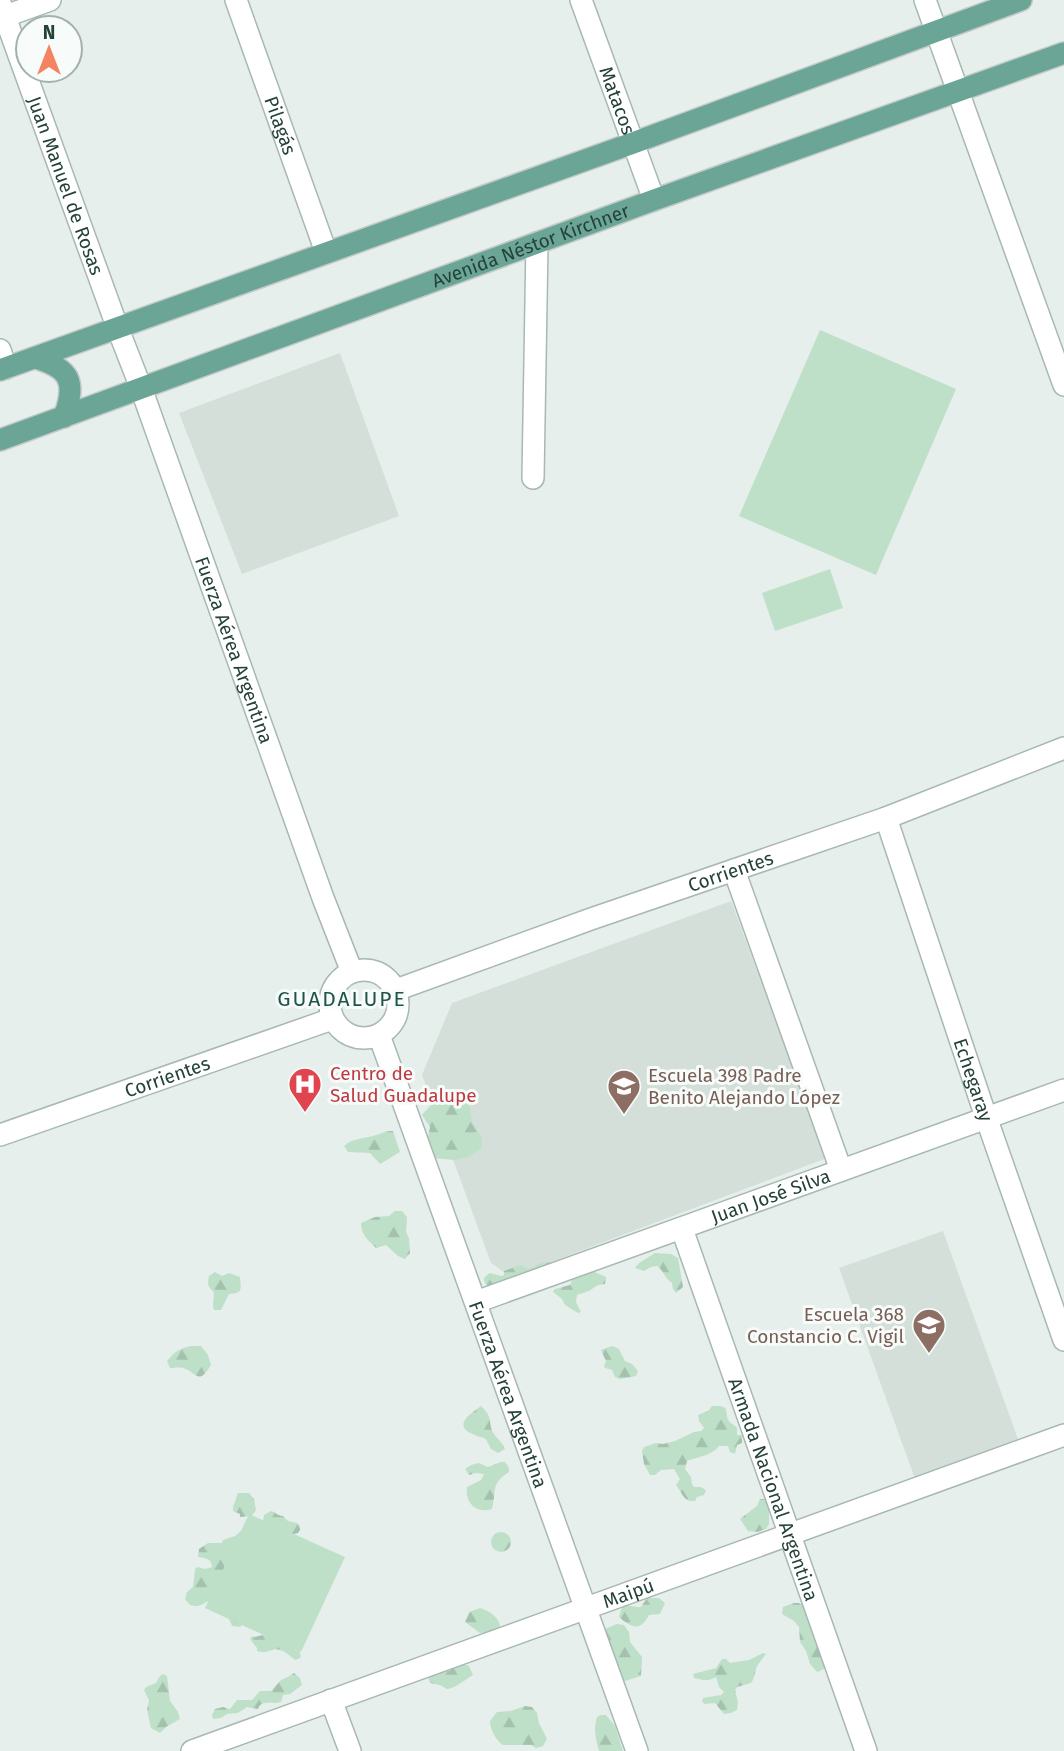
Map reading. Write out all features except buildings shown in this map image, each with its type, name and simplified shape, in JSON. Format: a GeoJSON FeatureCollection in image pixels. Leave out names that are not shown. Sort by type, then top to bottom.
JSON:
{"type":"FeatureCollection","features":[{"type":"Feature","properties":{"kind":"main road"},"geometry":{"type":"LineString","coordinates":[[2,363],[35,358],[118,329],[1021,0]]}},
{"type":"Feature","properties":{"kind":"main road","name":"Avenida Néstor Kirchner"},"geometry":{"type":"LineString","coordinates":[[0,440],[1064,53]]}},
{"type":"Feature","properties":{"kind":"main road"},"geometry":{"type":"LineString","coordinates":[[35,358],[51,363],[63,372],[67,379],[70,386],[69,402],[64,417]]}},
{"type":"Feature","properties":{"kind":"street"},"geometry":{"type":"LineString","coordinates":[[2,13],[50,0]]}},
{"type":"Feature","properties":{"kind":"street","name":"Pilagás"},"geometry":{"type":"LineString","coordinates":[[236,0],[326,252]]}},
{"type":"Feature","properties":{"kind":"street","name":"Matacos"},"geometry":{"type":"LineString","coordinates":[[581,0],[654,200]]}},
{"type":"Feature","properties":{"kind":"street"},"geometry":{"type":"LineString","coordinates":[[925,0],[1058,352],[1064,385]]}},
{"type":"Feature","properties":{"kind":"street","name":"Juan Manuel de Rosas"},"geometry":{"type":"LineString","coordinates":[[2,13],[118,329]]}},
{"type":"Feature","properties":{"kind":"street"},"geometry":{"type":"LineString","coordinates":[[533,478],[537,243]]}},
{"type":"Feature","properties":{"kind":"street","name":"Fuerza Aérea Argentina"},"geometry":{"type":"LineString","coordinates":[[118,329],[352,972]]}},
{"type":"Feature","properties":{"kind":"street","name":"Corrientes"},"geometry":{"type":"LineString","coordinates":[[396,990],[591,919],[886,818],[1064,748]]}},
{"type":"Feature","properties":{"kind":"street","name":"Echegaray"},"geometry":{"type":"LineString","coordinates":[[886,818],[1064,1340]]}},
{"type":"Feature","properties":{"kind":"street"},"geometry":{"type":"LineString","coordinates":[[734,870],[841,1170]]}},
{"type":"Feature","properties":{"kind":"street"},"geometry":{"type":"LineString","coordinates":[[369,970],[385,976],[396,990],[399,1003],[396,1016],[390,1027],[379,1035],[366,1039],[352,1037],[340,1030],[332,1019],[329,1005],[332,991],[340,979],[352,972],[369,970]]}},
{"type":"Feature","properties":{"kind":"street","name":"Corrientes"},"geometry":{"type":"LineString","coordinates":[[0,1135],[332,1019]]}},
{"type":"Feature","properties":{"kind":"street","name":"Fuerza Aérea Argentina"},"geometry":{"type":"LineString","coordinates":[[379,1035],[637,1751]]}},
{"type":"Feature","properties":{"kind":"street","name":"Juan José Silva"},"geometry":{"type":"LineString","coordinates":[[476,1302],[1064,1090]]}},
{"type":"Feature","properties":{"kind":"street","name":"Armada Nacional Argentina"},"geometry":{"type":"LineString","coordinates":[[682,1229],[866,1751]]}},
{"type":"Feature","properties":{"kind":"street","name":"Maipú"},"geometry":{"type":"LineString","coordinates":[[192,1751],[1064,1435]]}},
{"type":"Feature","properties":{"kind":"street"},"geometry":{"type":"LineString","coordinates":[[331,1700],[349,1751]]}},
{"type":"Feature","properties":{"kind":"shaded area"},"geometry":{"type":"Polygon","coordinates":[[[340,353],[399,516],[242,574],[179,413],[340,353]]]}},
{"type":"Feature","properties":{"kind":"shaded area","name":"Escuela 398 Padre Benito Alejando López"},"geometry":{"type":"Polygon","coordinates":[[[731,901],[827,1158],[511,1277],[491,1263],[422,1075],[452,1003],[731,901]]]}},
{"type":"Feature","properties":{"kind":"shaded area","name":"Escuela 368 Constancio C. Vigil"},"geometry":{"type":"Polygon","coordinates":[[[943,1231],[1019,1442],[915,1479],[839,1268],[943,1231]]]}},
{"type":"Feature","properties":{"kind":"green space"},"geometry":{"type":"Polygon","coordinates":[[[820,330],[956,389],[876,575],[739,516],[820,330]]]}},
{"type":"Feature","properties":{"kind":"green space"},"geometry":{"type":"Polygon","coordinates":[[[830,569],[843,608],[775,631],[762,593],[830,569]]]}},
{"type":"Feature","properties":{"kind":"green space"},"geometry":{"type":"Polygon","coordinates":[[[438,1097],[458,1097],[470,1107],[472,1122],[482,1138],[481,1149],[468,1157],[454,1160],[433,1158],[427,1142],[430,1127],[422,1115],[438,1097]]]}},
{"type":"Feature","properties":{"kind":"green space"},"geometry":{"type":"Polygon","coordinates":[[[393,1131],[400,1152],[380,1164],[370,1153],[348,1152],[344,1146],[353,1141],[393,1131]]]}},
{"type":"Feature","properties":{"kind":"green space"},"geometry":{"type":"Polygon","coordinates":[[[395,1211],[402,1211],[407,1217],[406,1232],[410,1253],[405,1259],[386,1245],[376,1248],[361,1227],[361,1223],[375,1217],[389,1216],[395,1211]]]}},
{"type":"Feature","properties":{"kind":"green space"},"geometry":{"type":"Polygon","coordinates":[[[655,1253],[671,1254],[678,1258],[683,1287],[676,1293],[672,1283],[657,1266],[644,1271],[635,1268],[655,1253]]]}},
{"type":"Feature","properties":{"kind":"green space"},"geometry":{"type":"Polygon","coordinates":[[[540,1263],[554,1264],[490,1288],[484,1280],[490,1273],[501,1276],[504,1271],[521,1265],[527,1269],[540,1263]]]}},
{"type":"Feature","properties":{"kind":"green space"},"geometry":{"type":"Polygon","coordinates":[[[590,1270],[606,1277],[605,1284],[577,1295],[576,1302],[581,1312],[578,1313],[565,1305],[553,1292],[570,1285],[575,1273],[590,1270]]]}},
{"type":"Feature","properties":{"kind":"green space"},"geometry":{"type":"Polygon","coordinates":[[[215,1272],[222,1276],[229,1273],[240,1277],[240,1290],[229,1294],[221,1310],[214,1310],[214,1292],[208,1284],[209,1276],[215,1272]]]}},
{"type":"Feature","properties":{"kind":"green space"},"geometry":{"type":"Polygon","coordinates":[[[190,1346],[201,1346],[208,1355],[211,1365],[203,1375],[198,1376],[183,1368],[170,1368],[167,1361],[172,1355],[190,1346]]]}},
{"type":"Feature","properties":{"kind":"green space"},"geometry":{"type":"Polygon","coordinates":[[[612,1346],[619,1349],[625,1361],[638,1371],[636,1376],[620,1379],[615,1377],[612,1370],[605,1368],[606,1361],[601,1350],[612,1346]]]}},
{"type":"Feature","properties":{"kind":"green space"},"geometry":{"type":"Polygon","coordinates":[[[481,1406],[488,1414],[494,1434],[505,1449],[498,1453],[491,1449],[486,1439],[464,1428],[465,1420],[481,1406]]]}},
{"type":"Feature","properties":{"kind":"green space"},"geometry":{"type":"Polygon","coordinates":[[[712,1406],[725,1408],[727,1418],[737,1428],[737,1435],[742,1435],[742,1443],[737,1445],[735,1454],[730,1452],[728,1446],[719,1446],[709,1454],[687,1461],[685,1469],[692,1484],[706,1490],[704,1495],[691,1501],[685,1498],[676,1485],[680,1479],[674,1469],[661,1470],[650,1475],[644,1464],[642,1451],[644,1447],[675,1441],[701,1431],[704,1428],[698,1415],[712,1406]]]}},
{"type":"Feature","properties":{"kind":"green space"},"geometry":{"type":"Polygon","coordinates":[[[505,1462],[509,1472],[499,1480],[495,1488],[492,1509],[481,1510],[473,1506],[468,1498],[467,1487],[481,1480],[484,1474],[469,1475],[465,1469],[479,1463],[488,1467],[505,1462]]]}},
{"type":"Feature","properties":{"kind":"green space"},"geometry":{"type":"Polygon","coordinates":[[[238,1493],[249,1493],[254,1499],[256,1510],[252,1516],[240,1517],[240,1514],[233,1511],[238,1493]]]}},
{"type":"Feature","properties":{"kind":"green space"},"geometry":{"type":"Polygon","coordinates":[[[760,1499],[766,1499],[769,1524],[766,1529],[757,1532],[748,1531],[740,1519],[757,1506],[760,1499]]]}},
{"type":"Feature","properties":{"kind":"green space"},"geometry":{"type":"Polygon","coordinates":[[[271,1511],[298,1524],[298,1533],[290,1535],[263,1522],[264,1515],[271,1511]]]}},
{"type":"Feature","properties":{"kind":"green space"},"geometry":{"type":"Polygon","coordinates":[[[249,1514],[345,1557],[301,1652],[205,1608],[249,1514]]]}},
{"type":"Feature","properties":{"kind":"green space"},"geometry":{"type":"Polygon","coordinates":[[[241,1531],[247,1545],[249,1620],[240,1627],[232,1626],[211,1599],[196,1606],[190,1605],[185,1599],[187,1592],[193,1587],[195,1569],[212,1567],[209,1560],[198,1557],[199,1549],[208,1543],[222,1543],[241,1531]]]}},
{"type":"Feature","properties":{"kind":"green space"},"geometry":{"type":"Polygon","coordinates":[[[501,1532],[508,1535],[511,1542],[508,1549],[501,1552],[494,1549],[491,1542],[494,1535],[501,1532]]]}},
{"type":"Feature","properties":{"kind":"green space"},"geometry":{"type":"Polygon","coordinates":[[[647,1598],[659,1598],[665,1603],[660,1614],[649,1615],[639,1626],[628,1624],[619,1617],[622,1607],[641,1607],[647,1598]]]}},
{"type":"Feature","properties":{"kind":"green space"},"geometry":{"type":"Polygon","coordinates":[[[794,1603],[805,1607],[825,1666],[817,1672],[810,1664],[800,1642],[799,1627],[782,1614],[783,1607],[794,1603]]]}},
{"type":"Feature","properties":{"kind":"green space"},"geometry":{"type":"Polygon","coordinates":[[[480,1608],[490,1612],[498,1620],[500,1626],[496,1632],[480,1633],[465,1622],[469,1612],[480,1608]]]}},
{"type":"Feature","properties":{"kind":"green space"},"geometry":{"type":"Polygon","coordinates":[[[617,1624],[624,1625],[629,1632],[630,1642],[642,1657],[641,1676],[619,1683],[595,1637],[617,1624]]]}},
{"type":"Feature","properties":{"kind":"green space"},"geometry":{"type":"Polygon","coordinates":[[[266,1634],[290,1640],[295,1650],[299,1650],[301,1657],[295,1660],[277,1649],[257,1651],[250,1639],[252,1636],[266,1634]]]}},
{"type":"Feature","properties":{"kind":"green space"},"geometry":{"type":"Polygon","coordinates":[[[766,1654],[757,1666],[751,1683],[735,1690],[737,1710],[724,1714],[715,1703],[702,1702],[703,1698],[724,1692],[716,1677],[703,1680],[694,1678],[693,1674],[716,1668],[722,1659],[730,1663],[749,1660],[766,1654]]]}},
{"type":"Feature","properties":{"kind":"green space"},"geometry":{"type":"Polygon","coordinates":[[[454,1665],[469,1666],[473,1675],[456,1686],[447,1689],[430,1683],[427,1674],[450,1671],[454,1665]]]}},
{"type":"Feature","properties":{"kind":"green space"},"geometry":{"type":"Polygon","coordinates":[[[294,1673],[300,1678],[302,1685],[290,1694],[283,1695],[281,1702],[264,1703],[258,1709],[247,1707],[238,1713],[213,1719],[215,1709],[230,1709],[237,1700],[252,1700],[260,1691],[271,1691],[281,1680],[294,1673]]]}},
{"type":"Feature","properties":{"kind":"green space"},"geometry":{"type":"Polygon","coordinates":[[[163,1674],[167,1676],[170,1701],[180,1719],[160,1733],[151,1728],[147,1710],[149,1700],[144,1690],[156,1683],[163,1674]]]}},
{"type":"Feature","properties":{"kind":"green space"},"geometry":{"type":"Polygon","coordinates":[[[532,1707],[537,1713],[547,1739],[543,1746],[536,1748],[531,1745],[503,1745],[494,1735],[490,1721],[497,1712],[532,1707]]]}},
{"type":"Feature","properties":{"kind":"green space"},"geometry":{"type":"Polygon","coordinates":[[[606,1715],[615,1726],[623,1751],[599,1751],[595,1726],[597,1717],[606,1715]]]}},
{"type":"Feature","properties":{"kind":"place","name":"Centro de Salud Guadalupe"},"geometry":{"type":"Point","coordinates":[305,1114]}},
{"type":"Feature","properties":{"kind":"place","name":"Escuela 398 Padre Benito Alejando López"},"geometry":{"type":"Point","coordinates":[624,1116]}},
{"type":"Feature","properties":{"kind":"place","name":"Escuela 368 Constancio C. Vigil"},"geometry":{"type":"Point","coordinates":[929,1355]}},
{"type":"Feature","properties":{"kind":"district","name":"GUADALUPE"},"geometry":{"type":"Point","coordinates":[342,999]}}]}
